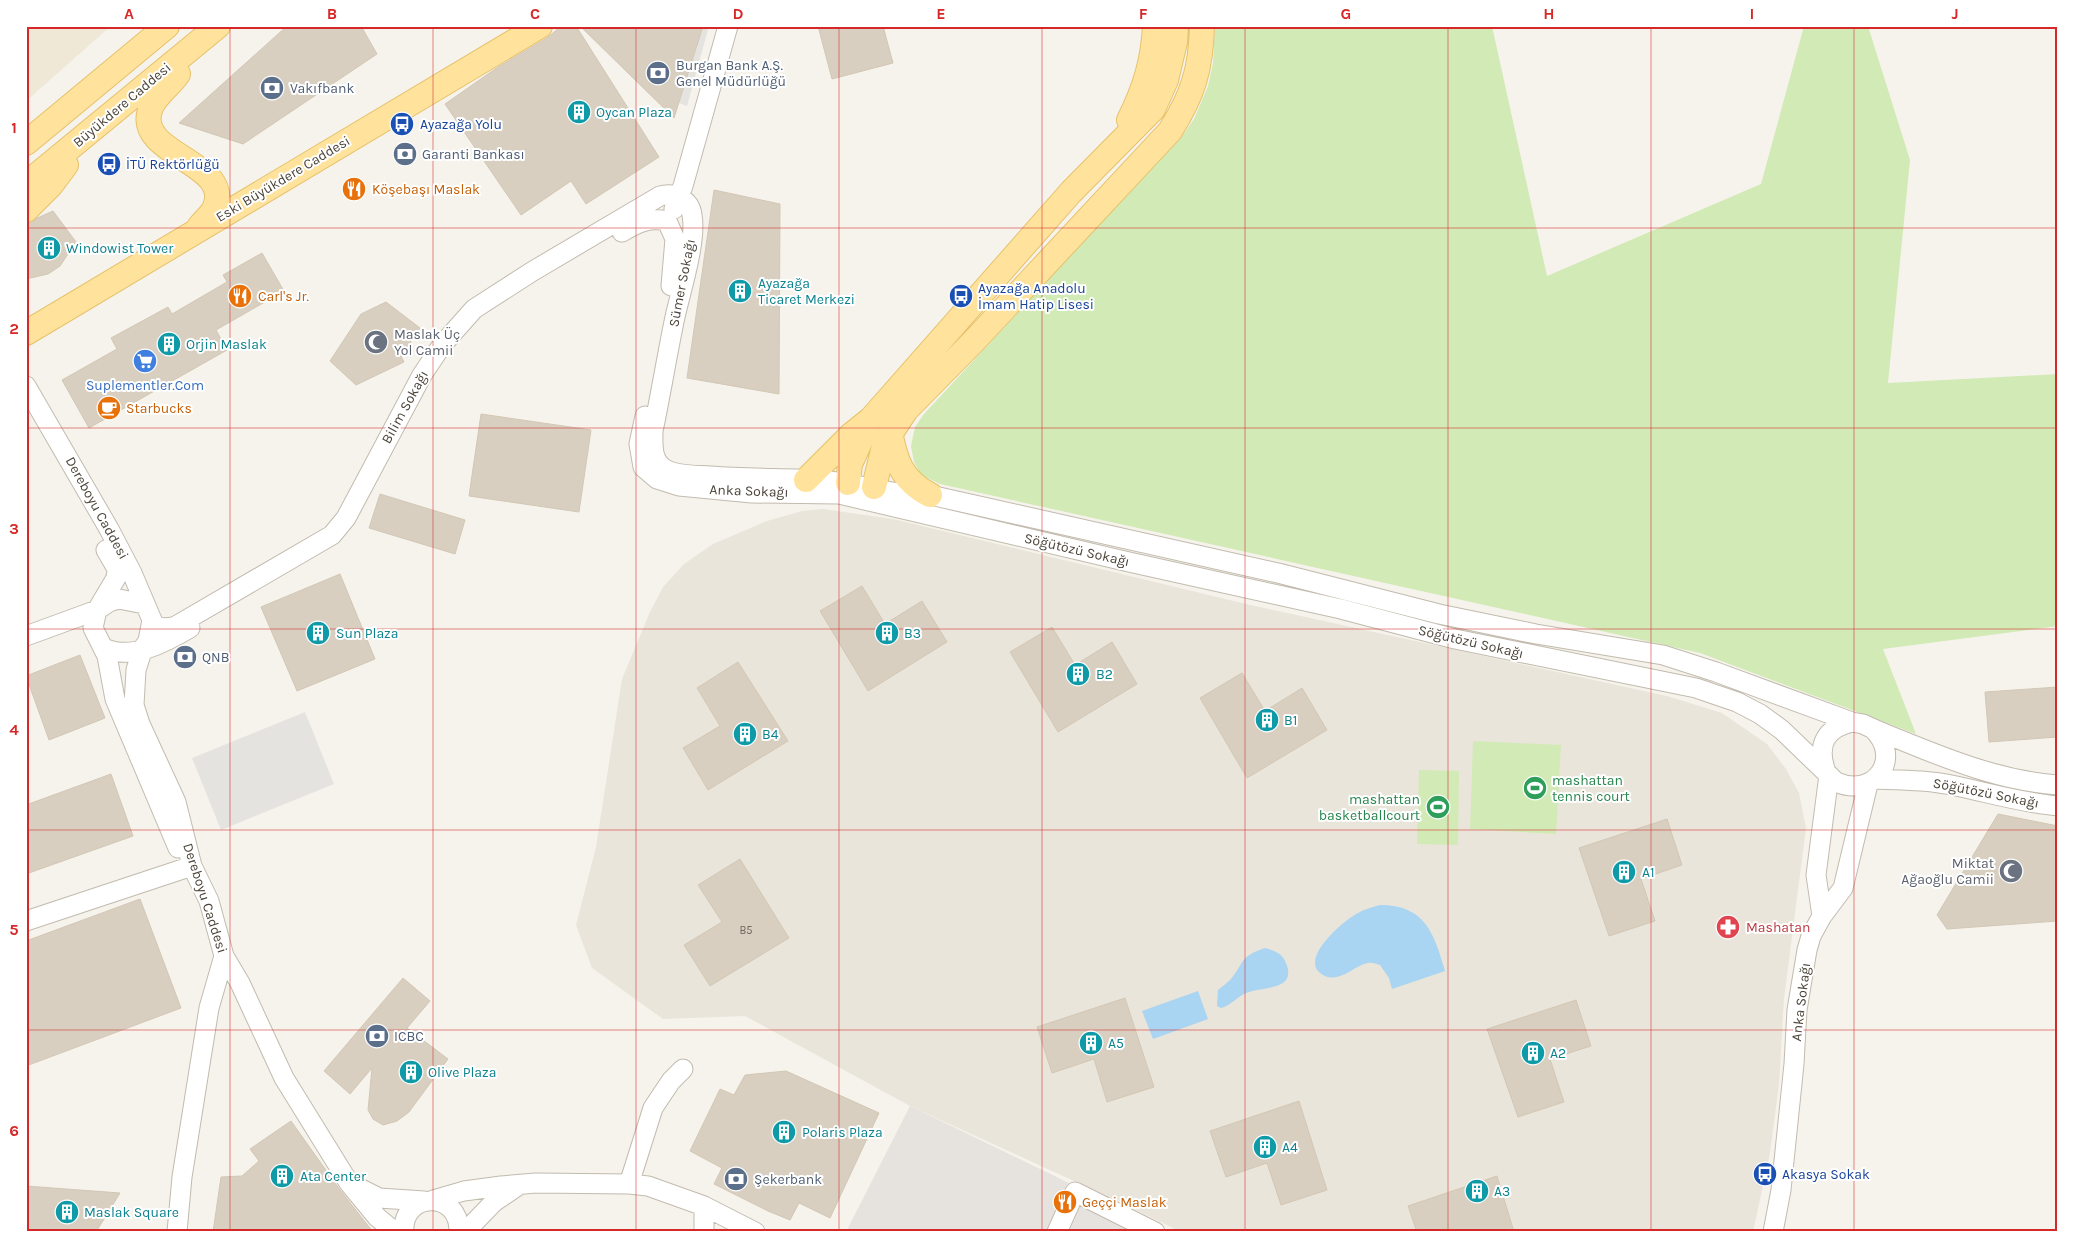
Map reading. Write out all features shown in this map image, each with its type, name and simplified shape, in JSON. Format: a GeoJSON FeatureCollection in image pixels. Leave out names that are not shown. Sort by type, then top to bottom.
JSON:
{"type":"FeatureCollection","features":[{"type":"Feature","properties":{"kind":"main road"},"geometry":{"type":"LineString","coordinates":[[26,143],[167,26]]}},
{"type":"Feature","properties":{"kind":"main road","name":"Büyükdere Caddesi"},"geometry":{"type":"LineString","coordinates":[[26,184],[218,26]]}},
{"type":"Feature","properties":{"kind":"main road","name":"Eski Büyükdere Caddesi"},"geometry":{"type":"LineString","coordinates":[[26,333],[540,26]]}},
{"type":"Feature","properties":{"kind":"main road"},"geometry":{"type":"LineString","coordinates":[[1112,149],[1128,124],[1142,94],[1150,66],[1155,26]]}},
{"type":"Feature","properties":{"kind":"main road"},"geometry":{"type":"LineString","coordinates":[[860,490],[881,454],[881,425],[1071,192],[1153,109],[1171,64],[1176,26]]}},
{"type":"Feature","properties":{"kind":"main road"},"geometry":{"type":"LineString","coordinates":[[806,480],[851,435],[881,425],[906,410],[973,342],[1170,131],[1185,108],[1195,84],[1202,26]]}},
{"type":"Feature","properties":{"kind":"main road"},"geometry":{"type":"LineString","coordinates":[[195,232],[214,210],[217,198],[215,188],[198,167],[161,143],[152,132],[148,119],[150,109],[191,58],[198,43]]}},
{"type":"Feature","properties":{"kind":"main road"},"geometry":{"type":"LineString","coordinates":[[26,210],[51,185],[92,130]]}},
{"type":"Feature","properties":{"kind":"main road"},"geometry":{"type":"LineString","coordinates":[[881,425],[897,462],[905,475],[912,483],[930,494]]}},
{"type":"Feature","properties":{"kind":"street"},"geometry":{"type":"LineString","coordinates":[[667,221],[679,197],[728,26]]}},
{"type":"Feature","properties":{"kind":"street","name":"Bilim Sokağı"},"geometry":{"type":"LineString","coordinates":[[148,612],[154,625],[162,628],[174,627],[332,536],[346,518],[427,368],[453,332],[474,309],[533,271],[656,199],[668,194],[679,197]]}},
{"type":"Feature","properties":{"kind":"street","name":"Sümer Sokağı"},"geometry":{"type":"LineString","coordinates":[[650,463],[653,451],[653,431],[689,256],[693,222],[692,213],[688,205],[679,197]]}},
{"type":"Feature","properties":{"kind":"street","name":"Bilim Sokağı"},"geometry":{"type":"LineString","coordinates":[[143,648],[166,642],[194,627],[336,544],[354,520],[431,382],[459,342],[481,318],[628,228],[655,218],[667,221]]}},
{"type":"Feature","properties":{"kind":"street","name":"Sümer Sokağı"},"geometry":{"type":"LineString","coordinates":[[650,463],[639,444],[674,275],[675,239],[667,221]]}},
{"type":"Feature","properties":{"kind":"street","name":"Dereboyu Caddesi"},"geometry":{"type":"LineString","coordinates":[[26,386],[109,529],[132,573],[148,612],[148,641],[143,648],[136,670],[134,705],[140,724],[176,802],[192,866],[209,901],[224,956],[240,983],[284,1078],[350,1183],[377,1217],[394,1232]]}},
{"type":"Feature","properties":{"kind":"street","name":"Dereboyu Caddesi"},"geometry":{"type":"LineString","coordinates":[[26,407],[117,569],[116,578],[97,610]]}},
{"type":"Feature","properties":{"kind":"street","name":"Anka Sokağı"},"geometry":{"type":"LineString","coordinates":[[650,463],[664,469],[687,474],[806,480],[860,490]]}},
{"type":"Feature","properties":{"kind":"street","name":"Anka Sokağı"},"geometry":{"type":"LineString","coordinates":[[650,463],[656,479],[679,486],[752,493],[839,494],[860,490]]}},
{"type":"Feature","properties":{"kind":"street","name":"Söğütözü Sokağı"},"geometry":{"type":"LineString","coordinates":[[860,490],[902,494],[930,494],[1278,573],[1458,618],[1536,634],[1663,655],[1716,672],[1852,722],[1863,724],[1948,760],[1985,772],[2033,783],[2058,785]]}},
{"type":"Feature","properties":{"kind":"street","name":"Söğütözü Sokağı"},"geometry":{"type":"LineString","coordinates":[[860,490],[1129,562],[1342,609],[1455,639],[1696,688],[1738,702],[1760,714],[1782,730],[1845,786],[1854,787],[1872,781],[1927,781],[2029,804],[2058,806]]}},
{"type":"Feature","properties":{"kind":"street"},"geometry":{"type":"LineString","coordinates":[[26,636],[97,610],[108,602],[119,599],[148,612]]}},
{"type":"Feature","properties":{"kind":"street"},"geometry":{"type":"LineString","coordinates":[[26,922],[192,866],[180,852],[114,699],[104,648],[97,639],[93,628],[97,610]]}},
{"type":"Feature","properties":{"kind":"street"},"geometry":{"type":"LineString","coordinates":[[104,648],[114,653],[124,653],[143,648]]}},
{"type":"Feature","properties":{"kind":"street"},"geometry":{"type":"LineString","coordinates":[[1822,916],[1816,875],[1827,772],[1822,759],[1822,748],[1832,730],[1852,722]]}},
{"type":"Feature","properties":{"kind":"street"},"geometry":{"type":"LineString","coordinates":[[1872,781],[1881,771],[1886,753],[1879,735],[1873,728]]}},
{"type":"Feature","properties":{"kind":"street","name":"Anka Sokağı"},"geometry":{"type":"LineString","coordinates":[[1773,1232],[1781,1190],[1794,1064],[1797,1010],[1807,950],[1811,936],[1822,916],[1843,888],[1872,781]]}},
{"type":"Feature","properties":{"kind":"street"},"geometry":{"type":"LineString","coordinates":[[177,1232],[182,1177],[210,1008],[224,956]]}},
{"type":"Feature","properties":{"kind":"street"},"geometry":{"type":"LineString","coordinates":[[629,1184],[653,1108],[671,1081],[683,1069]]}},
{"type":"Feature","properties":{"kind":"street"},"geometry":{"type":"LineString","coordinates":[[350,1183],[379,1198],[405,1198],[442,1202],[450,1207],[456,1215],[459,1232]]}},
{"type":"Feature","properties":{"kind":"street"},"geometry":{"type":"LineString","coordinates":[[404,1232],[406,1218],[416,1205],[484,1187],[536,1183],[648,1186],[704,1206],[756,1232]]}},
{"type":"Feature","properties":{"kind":"street"},"geometry":{"type":"LineString","coordinates":[[465,1232],[494,1202],[520,1185]]}},
{"type":"Feature","properties":{"kind":"street"},"geometry":{"type":"LineString","coordinates":[[1057,1232],[1075,1192],[1154,1232]]}},
{"type":"Feature","properties":{"kind":"street"},"geometry":{"type":"LineString","coordinates":[[704,1206],[704,1232]]}},
{"type":"Feature","properties":{"kind":"shaded area"},"geometry":{"type":"Polygon","coordinates":[[[26,26],[111,26],[26,101],[26,26]]]}},
{"type":"Feature","properties":{"kind":"shaded area"},"geometry":{"type":"Polygon","coordinates":[[[702,26],[709,26],[687,106],[679,103],[702,26]]]}},
{"type":"Feature","properties":{"kind":"shaded area"},"geometry":{"type":"Polygon","coordinates":[[[823,509],[893,519],[1246,604],[1667,696],[1722,713],[1767,744],[1786,769],[1799,793],[1806,828],[1784,999],[1779,1084],[1770,1153],[1753,1232],[1181,1232],[910,1106],[745,1016],[663,1019],[592,968],[576,925],[596,847],[622,679],[650,612],[663,587],[684,564],[713,544],[767,521],[802,511],[823,509]]]}},
{"type":"Feature","properties":{"kind":"shaded area"},"geometry":{"type":"Polygon","coordinates":[[[305,712],[334,784],[221,830],[192,758],[305,712]]]}},
{"type":"Feature","properties":{"kind":"shaded area"},"geometry":{"type":"Polygon","coordinates":[[[910,1106],[1170,1232],[846,1232],[910,1106]]]}},
{"type":"Feature","properties":{"kind":"green space"},"geometry":{"type":"Polygon","coordinates":[[[1215,26],[1492,26],[1547,276],[1761,184],[1804,26],[1868,26],[1910,160],[1888,383],[2058,374],[2058,626],[1883,649],[1916,734],[1700,653],[940,484],[921,475],[914,462],[911,446],[915,427],[924,414],[1185,132],[1194,119],[1208,86],[1213,63],[1215,26]]]}},
{"type":"Feature","properties":{"kind":"green space"},"geometry":{"type":"Polygon","coordinates":[[[1473,741],[1561,745],[1556,834],[1470,829],[1473,741]]]}},
{"type":"Feature","properties":{"kind":"green space","name":"mashattan basketballcourt"},"geometry":{"type":"Polygon","coordinates":[[[1419,770],[1459,771],[1458,845],[1417,844],[1419,770]]]}},
{"type":"Feature","properties":{"kind":"water"},"geometry":{"type":"Polygon","coordinates":[[[1380,905],[1395,906],[1408,910],[1425,924],[1437,945],[1445,971],[1392,989],[1389,978],[1380,965],[1374,963],[1363,964],[1342,975],[1331,978],[1317,970],[1315,961],[1318,952],[1333,932],[1351,917],[1366,909],[1380,905]]]}},
{"type":"Feature","properties":{"kind":"water"},"geometry":{"type":"Polygon","coordinates":[[[1265,948],[1275,951],[1282,957],[1286,963],[1287,979],[1276,986],[1244,994],[1224,1007],[1217,1006],[1218,990],[1230,980],[1250,954],[1265,948]]]}},
{"type":"Feature","properties":{"kind":"water"},"geometry":{"type":"Polygon","coordinates":[[[1198,991],[1208,1019],[1153,1039],[1142,1011],[1198,991]]]}},
{"type":"Feature","properties":{"kind":"building","name":"Vakıfbank"},"geometry":{"type":"Polygon","coordinates":[[[287,26],[361,26],[377,54],[243,144],[179,123],[287,26]]]}},
{"type":"Feature","properties":{"kind":"building","name":"Oycan Plaza"},"geometry":{"type":"Polygon","coordinates":[[[561,26],[576,26],[659,157],[586,204],[571,181],[521,215],[445,104],[498,67],[547,38],[561,26]]]}},
{"type":"Feature","properties":{"kind":"building","name":"Burgan Bank A.Ş. Genel Müdürlüğü"},"geometry":{"type":"Polygon","coordinates":[[[580,26],[703,26],[674,118],[580,26]]]}},
{"type":"Feature","properties":{"kind":"building"},"geometry":{"type":"Polygon","coordinates":[[[818,26],[883,26],[893,63],[832,79],[818,26]]]}},
{"type":"Feature","properties":{"kind":"building","name":"Ayazağa Ticaret Merkezi"},"geometry":{"type":"Polygon","coordinates":[[[714,190],[780,204],[779,394],[687,378],[714,190]]]}},
{"type":"Feature","properties":{"kind":"building","name":"Windowist Tower"},"geometry":{"type":"Polygon","coordinates":[[[53,211],[76,242],[60,266],[48,274],[26,279],[26,223],[53,211]]]}},
{"type":"Feature","properties":{"kind":"building","name":"Orjin Maslak"},"geometry":{"type":"Polygon","coordinates":[[[262,253],[284,291],[216,330],[227,350],[89,428],[62,380],[117,349],[111,338],[168,307],[172,314],[227,282],[223,275],[262,253]]]}},
{"type":"Feature","properties":{"kind":"building","name":"Maslak Üç Yol Camii"},"geometry":{"type":"Polygon","coordinates":[[[386,302],[420,328],[401,356],[404,362],[356,385],[330,361],[361,314],[386,302]]]}},
{"type":"Feature","properties":{"kind":"building"},"geometry":{"type":"Polygon","coordinates":[[[481,414],[591,430],[579,512],[469,496],[481,414]]]}},
{"type":"Feature","properties":{"kind":"building"},"geometry":{"type":"Polygon","coordinates":[[[380,494],[465,520],[455,554],[369,528],[380,494]]]}},
{"type":"Feature","properties":{"kind":"building","name":"Sun Plaza"},"geometry":{"type":"Polygon","coordinates":[[[340,574],[375,659],[297,691],[261,607],[340,574]]]}},
{"type":"Feature","properties":{"kind":"building","name":"B3"},"geometry":{"type":"Polygon","coordinates":[[[862,586],[885,624],[922,601],[947,642],[868,691],[820,611],[862,586]]]}},
{"type":"Feature","properties":{"kind":"building","name":"B2"},"geometry":{"type":"Polygon","coordinates":[[[1052,627],[1075,665],[1112,642],[1137,684],[1058,732],[1010,652],[1052,627]]]}},
{"type":"Feature","properties":{"kind":"building"},"geometry":{"type":"Polygon","coordinates":[[[80,655],[105,718],[49,740],[26,676],[80,655]]]}},
{"type":"Feature","properties":{"kind":"building","name":"B4"},"geometry":{"type":"Polygon","coordinates":[[[738,662],[788,741],[708,790],[683,748],[720,726],[697,688],[738,662]]]}},
{"type":"Feature","properties":{"kind":"building","name":"B1"},"geometry":{"type":"Polygon","coordinates":[[[1242,673],[1265,711],[1302,688],[1327,730],[1247,778],[1200,698],[1242,673]]]}},
{"type":"Feature","properties":{"kind":"building"},"geometry":{"type":"Polygon","coordinates":[[[2058,687],[2058,737],[1989,742],[1985,692],[2058,687]]]}},
{"type":"Feature","properties":{"kind":"building"},"geometry":{"type":"Polygon","coordinates":[[[111,774],[133,836],[26,874],[26,805],[111,774]]]}},
{"type":"Feature","properties":{"kind":"building","name":"Miktat Ağaoğlu Camii"},"geometry":{"type":"Polygon","coordinates":[[[1998,814],[2058,826],[2058,921],[1947,929],[1937,915],[1998,814]]]}},
{"type":"Feature","properties":{"kind":"building","name":"A1"},"geometry":{"type":"Polygon","coordinates":[[[1667,819],[1682,865],[1641,879],[1655,921],[1609,936],[1579,848],[1667,819]]]}},
{"type":"Feature","properties":{"kind":"building"},"geometry":{"type":"Polygon","coordinates":[[[740,859],[789,938],[710,986],[684,945],[722,922],[698,885],[740,859]]]}},
{"type":"Feature","properties":{"kind":"building"},"geometry":{"type":"Polygon","coordinates":[[[140,899],[181,1008],[26,1066],[26,941],[140,899]]]}},
{"type":"Feature","properties":{"kind":"building"},"geometry":{"type":"Polygon","coordinates":[[[403,978],[430,1001],[407,1028],[448,1059],[409,1112],[397,1121],[383,1125],[373,1119],[368,1110],[372,1068],[350,1094],[324,1071],[403,978]]]}},
{"type":"Feature","properties":{"kind":"building","name":"A5"},"geometry":{"type":"Polygon","coordinates":[[[1125,998],[1154,1087],[1107,1102],[1094,1059],[1052,1073],[1037,1027],[1125,998]]]}},
{"type":"Feature","properties":{"kind":"building","name":"A2"},"geometry":{"type":"Polygon","coordinates":[[[1576,1000],[1591,1046],[1550,1059],[1564,1102],[1518,1117],[1487,1029],[1576,1000]]]}},
{"type":"Feature","properties":{"kind":"building","name":"Polaris Plaza"},"geometry":{"type":"Polygon","coordinates":[[[786,1071],[879,1113],[830,1218],[799,1203],[790,1220],[768,1211],[714,1184],[722,1168],[690,1151],[720,1089],[734,1095],[745,1075],[786,1071]]]}},
{"type":"Feature","properties":{"kind":"building","name":"A4"},"geometry":{"type":"Polygon","coordinates":[[[1299,1101],[1327,1190],[1281,1205],[1267,1163],[1226,1177],[1210,1131],[1299,1101]]]}},
{"type":"Feature","properties":{"kind":"building","name":"Ata Center"},"geometry":{"type":"Polygon","coordinates":[[[291,1121],[340,1190],[373,1232],[213,1232],[221,1177],[242,1176],[259,1161],[250,1149],[291,1121]]]}},
{"type":"Feature","properties":{"kind":"building","name":"A3"},"geometry":{"type":"Polygon","coordinates":[[[1497,1176],[1514,1232],[1417,1232],[1408,1206],[1497,1176]]]}},
{"type":"Feature","properties":{"kind":"building","name":"Maslak Square"},"geometry":{"type":"Polygon","coordinates":[[[26,1186],[120,1193],[96,1232],[26,1232],[26,1186]]]}},
{"type":"Feature","properties":{"kind":"place","name":"Burgan Bank A.Ş. Genel Müdürlüğü"},"geometry":{"type":"Point","coordinates":[658,73]}},
{"type":"Feature","properties":{"kind":"place","name":"Vakıfbank"},"geometry":{"type":"Point","coordinates":[272,88]}},
{"type":"Feature","properties":{"kind":"place","name":"Oycan Plaza"},"geometry":{"type":"Point","coordinates":[579,112]}},
{"type":"Feature","properties":{"kind":"place","name":"Ayazağa Yolu"},"geometry":{"type":"Point","coordinates":[402,124]}},
{"type":"Feature","properties":{"kind":"place","name":"Garanti Bankası"},"geometry":{"type":"Point","coordinates":[405,154]}},
{"type":"Feature","properties":{"kind":"place","name":"İTÜ Rektörlüğü"},"geometry":{"type":"Point","coordinates":[109,164]}},
{"type":"Feature","properties":{"kind":"place","name":"Köşebaşı Maslak"},"geometry":{"type":"Point","coordinates":[354,189]}},
{"type":"Feature","properties":{"kind":"place","name":"Windowist Tower"},"geometry":{"type":"Point","coordinates":[49,248]}},
{"type":"Feature","properties":{"kind":"place","name":"Ayazağa Ticaret Merkezi"},"geometry":{"type":"Point","coordinates":[740,291]}},
{"type":"Feature","properties":{"kind":"place","name":"Carl's Jr."},"geometry":{"type":"Point","coordinates":[240,296]}},
{"type":"Feature","properties":{"kind":"place","name":"Ayazağa Anadolu İmam Hatip Lisesi"},"geometry":{"type":"Point","coordinates":[961,296]}},
{"type":"Feature","properties":{"kind":"place","name":"Maslak Üç Yol Camii"},"geometry":{"type":"Point","coordinates":[376,342]}},
{"type":"Feature","properties":{"kind":"place","name":"Orjin Maslak"},"geometry":{"type":"Point","coordinates":[169,344]}},
{"type":"Feature","properties":{"kind":"place","name":"Suplementler.Com"},"geometry":{"type":"Point","coordinates":[145,361]}},
{"type":"Feature","properties":{"kind":"place","name":"Starbucks"},"geometry":{"type":"Point","coordinates":[109,408]}},
{"type":"Feature","properties":{"kind":"place","name":"Sun Plaza"},"geometry":{"type":"Point","coordinates":[318,633]}},
{"type":"Feature","properties":{"kind":"place","name":"B3"},"geometry":{"type":"Point","coordinates":[887,633]}},
{"type":"Feature","properties":{"kind":"place","name":"QNB"},"geometry":{"type":"Point","coordinates":[185,657]}},
{"type":"Feature","properties":{"kind":"place","name":"B2"},"geometry":{"type":"Point","coordinates":[1078,674]}},
{"type":"Feature","properties":{"kind":"place","name":"B1"},"geometry":{"type":"Point","coordinates":[1267,720]}},
{"type":"Feature","properties":{"kind":"place","name":"B4"},"geometry":{"type":"Point","coordinates":[745,734]}},
{"type":"Feature","properties":{"kind":"place","name":"mashattan tennis court"},"geometry":{"type":"Point","coordinates":[1535,788]}},
{"type":"Feature","properties":{"kind":"place","name":"mashattan basketballcourt"},"geometry":{"type":"Point","coordinates":[1438,807]}},
{"type":"Feature","properties":{"kind":"place","name":"Miktat Ağaoğlu Camii"},"geometry":{"type":"Point","coordinates":[2011,871]}},
{"type":"Feature","properties":{"kind":"place","name":"A1"},"geometry":{"type":"Point","coordinates":[1624,872]}},
{"type":"Feature","properties":{"kind":"place","name":"Mashatan"},"geometry":{"type":"Point","coordinates":[1728,927]}},
{"type":"Feature","properties":{"kind":"place","name":"ICBC"},"geometry":{"type":"Point","coordinates":[377,1036]}},
{"type":"Feature","properties":{"kind":"place","name":"A5"},"geometry":{"type":"Point","coordinates":[1091,1043]}},
{"type":"Feature","properties":{"kind":"place","name":"A2"},"geometry":{"type":"Point","coordinates":[1533,1053]}},
{"type":"Feature","properties":{"kind":"place","name":"Olive Plaza"},"geometry":{"type":"Point","coordinates":[411,1072]}},
{"type":"Feature","properties":{"kind":"place","name":"Polaris Plaza"},"geometry":{"type":"Point","coordinates":[784,1132]}},
{"type":"Feature","properties":{"kind":"place","name":"A4"},"geometry":{"type":"Point","coordinates":[1265,1147]}},
{"type":"Feature","properties":{"kind":"place","name":"Akasya Sokak"},"geometry":{"type":"Point","coordinates":[1765,1174]}},
{"type":"Feature","properties":{"kind":"place","name":"Ata Center"},"geometry":{"type":"Point","coordinates":[282,1176]}},
{"type":"Feature","properties":{"kind":"place","name":"Şekerbank"},"geometry":{"type":"Point","coordinates":[736,1179]}},
{"type":"Feature","properties":{"kind":"place","name":"A3"},"geometry":{"type":"Point","coordinates":[1477,1191]}},
{"type":"Feature","properties":{"kind":"place","name":"Geççi Maslak"},"geometry":{"type":"Point","coordinates":[1065,1202]}},
{"type":"Feature","properties":{"kind":"place","name":"Maslak Square"},"geometry":{"type":"Point","coordinates":[67,1212]}}]}
